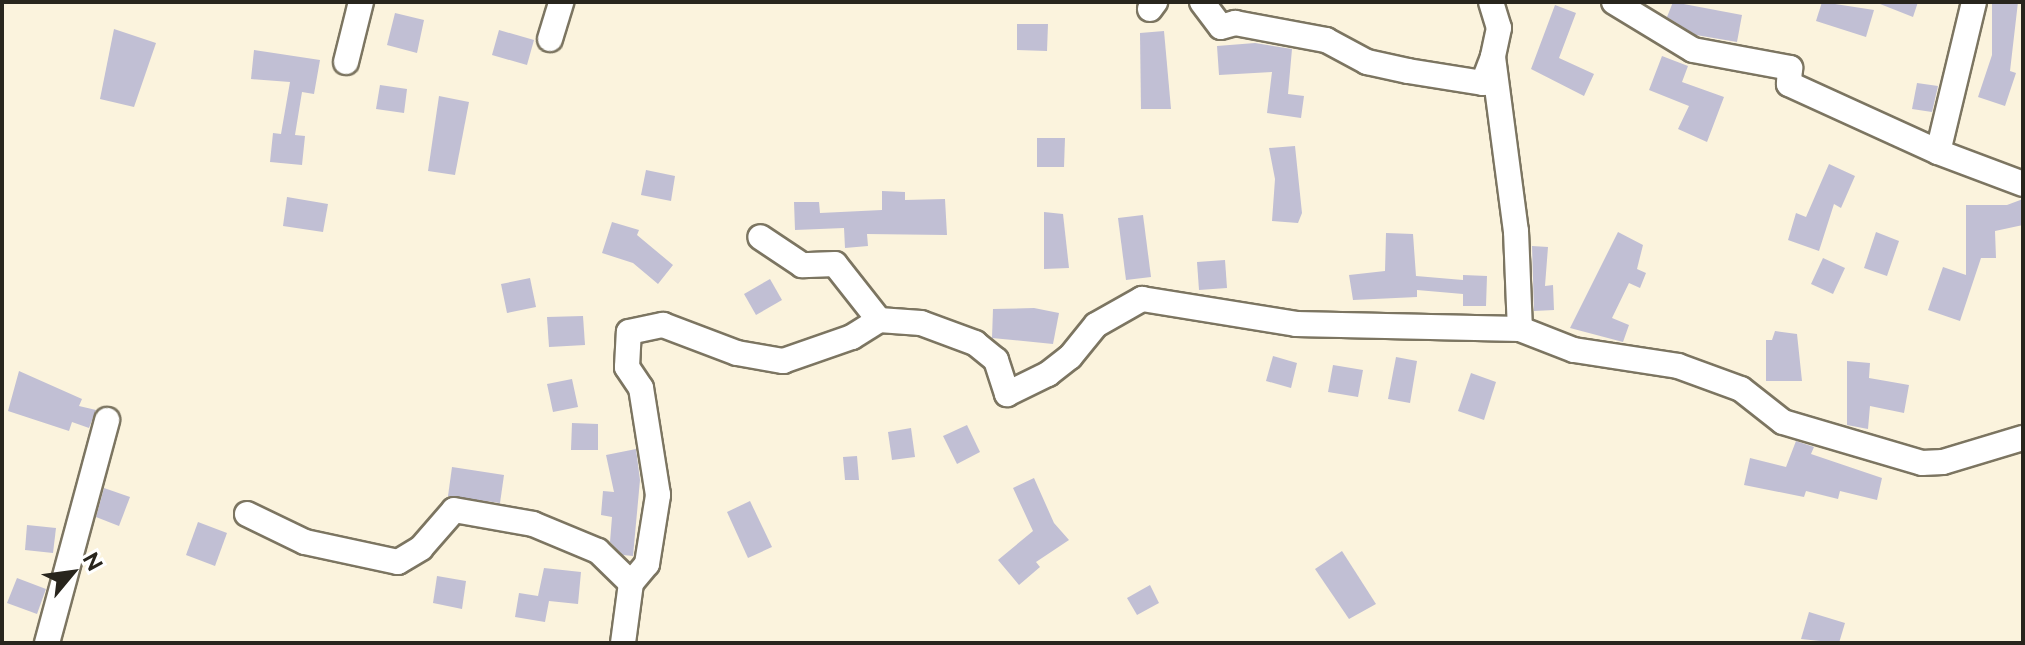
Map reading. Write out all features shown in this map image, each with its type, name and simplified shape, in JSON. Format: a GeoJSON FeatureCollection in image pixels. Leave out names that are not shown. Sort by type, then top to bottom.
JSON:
{"type":"FeatureCollection","features":[{"type":"Feature","properties":{"kind":"street"},"geometry":{"type":"LineString","coordinates":[[346,62],[361,2]]}},
{"type":"Feature","properties":{"kind":"street"},"geometry":{"type":"LineString","coordinates":[[550,39],[561,2]]}},
{"type":"Feature","properties":{"kind":"street"},"geometry":{"type":"LineString","coordinates":[[1202,2],[1221,27],[1235,23],[1326,40],[1367,62],[1483,83],[1499,28],[1491,2]]}},
{"type":"Feature","properties":{"kind":"street"},"geometry":{"type":"LineString","coordinates":[[1614,2],[1693,50],[1790,68],[1789,84],[1938,152],[2023,184]]}},
{"type":"Feature","properties":{"kind":"street"},"geometry":{"type":"LineString","coordinates":[[1938,152],[1974,2]]}},
{"type":"Feature","properties":{"kind":"street"},"geometry":{"type":"LineString","coordinates":[[1493,57],[1516,231],[1520,329]]}},
{"type":"Feature","properties":{"kind":"street"},"geometry":{"type":"LineString","coordinates":[[760,237],[802,265],[835,264],[879,320]]}},
{"type":"Feature","properties":{"kind":"street"},"geometry":{"type":"LineString","coordinates":[[623,643],[631,583],[647,564],[658,495],[641,388],[627,367],[629,332],[663,325],[737,353],[783,361],[852,337],[879,320],[921,323],[975,343],[996,360],[1007,394],[1048,374],[1096,325],[1142,299],[1296,324],[1520,329],[1574,350],[1678,366],[1741,389],[1783,422],[1922,463],[1943,462],[2023,438]]}},
{"type":"Feature","properties":{"kind":"street"},"geometry":{"type":"LineString","coordinates":[[47,643],[107,420]]}},
{"type":"Feature","properties":{"kind":"street"},"geometry":{"type":"LineString","coordinates":[[247,514],[305,542],[398,562],[421,548],[454,510],[480,514],[533,524],[598,551],[631,583]]}},
{"type":"Feature","properties":{"kind":"building"},"geometry":{"type":"Polygon","coordinates":[[[1673,2],[1742,15],[1737,42],[1696,35],[1667,17],[1673,2]]]}},
{"type":"Feature","properties":{"kind":"building"},"geometry":{"type":"Polygon","coordinates":[[[1822,2],[1874,10],[1866,37],[1816,21],[1822,2]]]}},
{"type":"Feature","properties":{"kind":"building"},"geometry":{"type":"Polygon","coordinates":[[[1875,2],[1918,2],[1913,17],[1875,2]]]}},
{"type":"Feature","properties":{"kind":"building"},"geometry":{"type":"Polygon","coordinates":[[[1992,2],[2018,2],[2010,71],[2016,73],[2005,106],[1978,97],[1992,55],[1992,2]]]}},
{"type":"Feature","properties":{"kind":"building"},"geometry":{"type":"Polygon","coordinates":[[[1555,5],[1576,13],[1559,58],[1594,74],[1584,96],[1531,69],[1555,5]]]}},
{"type":"Feature","properties":{"kind":"building"},"geometry":{"type":"Polygon","coordinates":[[[395,13],[424,20],[417,53],[387,45],[395,13]]]}},
{"type":"Feature","properties":{"kind":"building"},"geometry":{"type":"Polygon","coordinates":[[[1017,24],[1048,24],[1047,51],[1017,50],[1017,24]]]}},
{"type":"Feature","properties":{"kind":"building"},"geometry":{"type":"Polygon","coordinates":[[[114,29],[156,43],[134,107],[100,99],[114,29]]]}},
{"type":"Feature","properties":{"kind":"building"},"geometry":{"type":"Polygon","coordinates":[[[499,30],[534,40],[527,65],[492,55],[499,30]]]}},
{"type":"Feature","properties":{"kind":"building"},"geometry":{"type":"Polygon","coordinates":[[[1164,31],[1171,109],[1141,109],[1140,33],[1164,31]]]}},
{"type":"Feature","properties":{"kind":"building"},"geometry":{"type":"Polygon","coordinates":[[[1255,43],[1292,49],[1288,94],[1304,96],[1301,118],[1267,113],[1272,72],[1219,75],[1217,46],[1255,43]]]}},
{"type":"Feature","properties":{"kind":"building"},"geometry":{"type":"Polygon","coordinates":[[[254,50],[320,60],[314,94],[302,92],[295,135],[305,136],[302,165],[270,162],[273,133],[281,134],[290,82],[251,79],[254,50]]]}},
{"type":"Feature","properties":{"kind":"building"},"geometry":{"type":"Polygon","coordinates":[[[1662,56],[1688,66],[1682,82],[1724,97],[1707,142],[1678,129],[1689,106],[1649,90],[1662,56]]]}},
{"type":"Feature","properties":{"kind":"building"},"geometry":{"type":"Polygon","coordinates":[[[1917,83],[1938,86],[1932,112],[1912,109],[1917,83]]]}},
{"type":"Feature","properties":{"kind":"building"},"geometry":{"type":"Polygon","coordinates":[[[380,85],[407,89],[404,113],[376,109],[380,85]]]}},
{"type":"Feature","properties":{"kind":"building"},"geometry":{"type":"Polygon","coordinates":[[[439,96],[469,102],[455,175],[428,171],[439,96]]]}},
{"type":"Feature","properties":{"kind":"building"},"geometry":{"type":"Polygon","coordinates":[[[1037,138],[1065,138],[1064,167],[1037,167],[1037,138]]]}},
{"type":"Feature","properties":{"kind":"building"},"geometry":{"type":"Polygon","coordinates":[[[1295,146],[1302,213],[1298,223],[1272,221],[1275,179],[1269,148],[1295,146]]]}},
{"type":"Feature","properties":{"kind":"building"},"geometry":{"type":"Polygon","coordinates":[[[1829,164],[1855,176],[1841,208],[1834,204],[1819,251],[1788,240],[1796,213],[1806,217],[1829,164]]]}},
{"type":"Feature","properties":{"kind":"building"},"geometry":{"type":"Polygon","coordinates":[[[646,170],[675,176],[671,201],[641,195],[646,170]]]}},
{"type":"Feature","properties":{"kind":"building"},"geometry":{"type":"Polygon","coordinates":[[[882,191],[905,192],[905,200],[945,199],[947,235],[867,234],[868,246],[845,248],[844,228],[795,230],[794,202],[819,202],[820,213],[882,210],[882,191]]]}},
{"type":"Feature","properties":{"kind":"building"},"geometry":{"type":"Polygon","coordinates":[[[287,197],[328,204],[323,232],[283,226],[287,197]]]}},
{"type":"Feature","properties":{"kind":"building"},"geometry":{"type":"Polygon","coordinates":[[[2023,199],[2023,225],[1995,231],[1996,258],[1981,258],[1960,321],[1928,310],[1943,267],[1966,275],[1966,205],[2007,205],[2023,199]]]}},
{"type":"Feature","properties":{"kind":"building"},"geometry":{"type":"Polygon","coordinates":[[[1044,212],[1063,214],[1069,268],[1044,269],[1044,212]]]}},
{"type":"Feature","properties":{"kind":"building"},"geometry":{"type":"Polygon","coordinates":[[[1143,215],[1151,277],[1126,280],[1118,218],[1143,215]]]}},
{"type":"Feature","properties":{"kind":"building"},"geometry":{"type":"Polygon","coordinates":[[[612,222],[639,230],[637,235],[673,265],[658,284],[633,263],[602,253],[612,222]]]}},
{"type":"Feature","properties":{"kind":"building"},"geometry":{"type":"Polygon","coordinates":[[[1618,232],[1643,245],[1637,269],[1646,273],[1640,288],[1629,283],[1612,318],[1629,325],[1623,342],[1570,328],[1618,232]]]}},
{"type":"Feature","properties":{"kind":"building"},"geometry":{"type":"Polygon","coordinates":[[[1876,232],[1899,241],[1887,276],[1864,268],[1876,232]]]}},
{"type":"Feature","properties":{"kind":"building"},"geometry":{"type":"Polygon","coordinates":[[[1386,233],[1413,234],[1416,276],[1463,280],[1463,275],[1487,276],[1486,306],[1463,306],[1463,294],[1417,290],[1417,297],[1353,300],[1349,275],[1385,271],[1386,233]]]}},
{"type":"Feature","properties":{"kind":"building"},"geometry":{"type":"Polygon","coordinates":[[[1532,246],[1548,247],[1545,286],[1553,285],[1554,310],[1534,311],[1532,246]]]}},
{"type":"Feature","properties":{"kind":"building"},"geometry":{"type":"Polygon","coordinates":[[[1823,258],[1845,268],[1833,294],[1811,284],[1823,258]]]}},
{"type":"Feature","properties":{"kind":"building"},"geometry":{"type":"Polygon","coordinates":[[[1225,260],[1227,288],[1199,290],[1197,262],[1225,260]]]}},
{"type":"Feature","properties":{"kind":"building"},"geometry":{"type":"Polygon","coordinates":[[[530,278],[536,307],[507,313],[501,284],[530,278]]]}},
{"type":"Feature","properties":{"kind":"building"},"geometry":{"type":"Polygon","coordinates":[[[770,279],[782,300],[756,315],[744,294],[770,279]]]}},
{"type":"Feature","properties":{"kind":"building"},"geometry":{"type":"Polygon","coordinates":[[[1034,308],[1059,313],[1053,344],[992,338],[993,309],[1034,308]]]}},
{"type":"Feature","properties":{"kind":"building"},"geometry":{"type":"Polygon","coordinates":[[[583,316],[585,345],[549,347],[547,317],[583,316]]]}},
{"type":"Feature","properties":{"kind":"building"},"geometry":{"type":"Polygon","coordinates":[[[1775,331],[1797,334],[1802,381],[1766,381],[1766,340],[1772,340],[1775,331]]]}},
{"type":"Feature","properties":{"kind":"building"},"geometry":{"type":"Polygon","coordinates":[[[1273,356],[1297,363],[1291,388],[1266,381],[1273,356]]]}},
{"type":"Feature","properties":{"kind":"building"},"geometry":{"type":"Polygon","coordinates":[[[1396,357],[1417,361],[1410,403],[1388,399],[1396,357]]]}},
{"type":"Feature","properties":{"kind":"building"},"geometry":{"type":"Polygon","coordinates":[[[1847,361],[1870,363],[1869,378],[1909,385],[1904,413],[1870,406],[1868,429],[1847,425],[1847,361]]]}},
{"type":"Feature","properties":{"kind":"building"},"geometry":{"type":"Polygon","coordinates":[[[1333,365],[1363,370],[1358,397],[1328,392],[1333,365]]]}},
{"type":"Feature","properties":{"kind":"building"},"geometry":{"type":"Polygon","coordinates":[[[19,371],[82,399],[79,406],[96,410],[89,428],[72,422],[69,431],[8,411],[19,371]]]}},
{"type":"Feature","properties":{"kind":"building"},"geometry":{"type":"Polygon","coordinates":[[[1471,373],[1496,382],[1484,420],[1458,411],[1471,373]]]}},
{"type":"Feature","properties":{"kind":"building"},"geometry":{"type":"Polygon","coordinates":[[[572,379],[578,407],[553,412],[547,384],[572,379]]]}},
{"type":"Feature","properties":{"kind":"building"},"geometry":{"type":"Polygon","coordinates":[[[572,423],[598,424],[598,450],[571,450],[572,423]]]}},
{"type":"Feature","properties":{"kind":"building"},"geometry":{"type":"Polygon","coordinates":[[[967,425],[980,452],[957,464],[943,436],[967,425]]]}},
{"type":"Feature","properties":{"kind":"building"},"geometry":{"type":"Polygon","coordinates":[[[911,428],[915,457],[892,460],[888,432],[911,428]]]}},
{"type":"Feature","properties":{"kind":"building"},"geometry":{"type":"Polygon","coordinates":[[[1796,441],[1814,447],[1811,454],[1882,478],[1877,500],[1840,491],[1838,499],[1806,491],[1804,497],[1744,485],[1750,458],[1786,467],[1796,441]]]}},
{"type":"Feature","properties":{"kind":"building"},"geometry":{"type":"Polygon","coordinates":[[[636,449],[640,480],[633,556],[623,555],[610,542],[612,517],[601,515],[603,491],[614,492],[606,455],[636,449]]]}},
{"type":"Feature","properties":{"kind":"building"},"geometry":{"type":"Polygon","coordinates":[[[857,456],[859,480],[845,480],[843,457],[857,456]]]}},
{"type":"Feature","properties":{"kind":"building"},"geometry":{"type":"Polygon","coordinates":[[[452,467],[504,475],[500,503],[448,496],[452,467]]]}},
{"type":"Feature","properties":{"kind":"building"},"geometry":{"type":"Polygon","coordinates":[[[1034,478],[1054,523],[1069,540],[1036,562],[1040,567],[1019,585],[998,560],[1033,531],[1013,488],[1034,478]]]}},
{"type":"Feature","properties":{"kind":"building"},"geometry":{"type":"Polygon","coordinates":[[[104,488],[130,497],[119,526],[96,517],[104,488]]]}},
{"type":"Feature","properties":{"kind":"building"},"geometry":{"type":"Polygon","coordinates":[[[750,501],[772,547],[748,558],[727,512],[750,501]]]}},
{"type":"Feature","properties":{"kind":"building"},"geometry":{"type":"Polygon","coordinates":[[[198,522],[227,533],[215,566],[186,555],[198,522]]]}},
{"type":"Feature","properties":{"kind":"building"},"geometry":{"type":"Polygon","coordinates":[[[27,525],[56,528],[53,553],[25,550],[27,525]]]}},
{"type":"Feature","properties":{"kind":"building"},"geometry":{"type":"Polygon","coordinates":[[[1342,551],[1376,604],[1349,619],[1315,569],[1342,551]]]}},
{"type":"Feature","properties":{"kind":"building"},"geometry":{"type":"Polygon","coordinates":[[[544,568],[581,572],[578,604],[549,601],[545,622],[515,617],[519,593],[538,596],[544,568]]]}},
{"type":"Feature","properties":{"kind":"building"},"geometry":{"type":"Polygon","coordinates":[[[437,576],[466,581],[462,609],[433,603],[437,576]]]}},
{"type":"Feature","properties":{"kind":"building"},"geometry":{"type":"Polygon","coordinates":[[[17,578],[46,589],[37,614],[7,603],[17,578]]]}},
{"type":"Feature","properties":{"kind":"building"},"geometry":{"type":"Polygon","coordinates":[[[1150,585],[1159,603],[1137,615],[1127,598],[1150,585]]]}},
{"type":"Feature","properties":{"kind":"building"},"geometry":{"type":"Polygon","coordinates":[[[1809,612],[1845,623],[1839,643],[1801,639],[1809,612]]]}}]}
